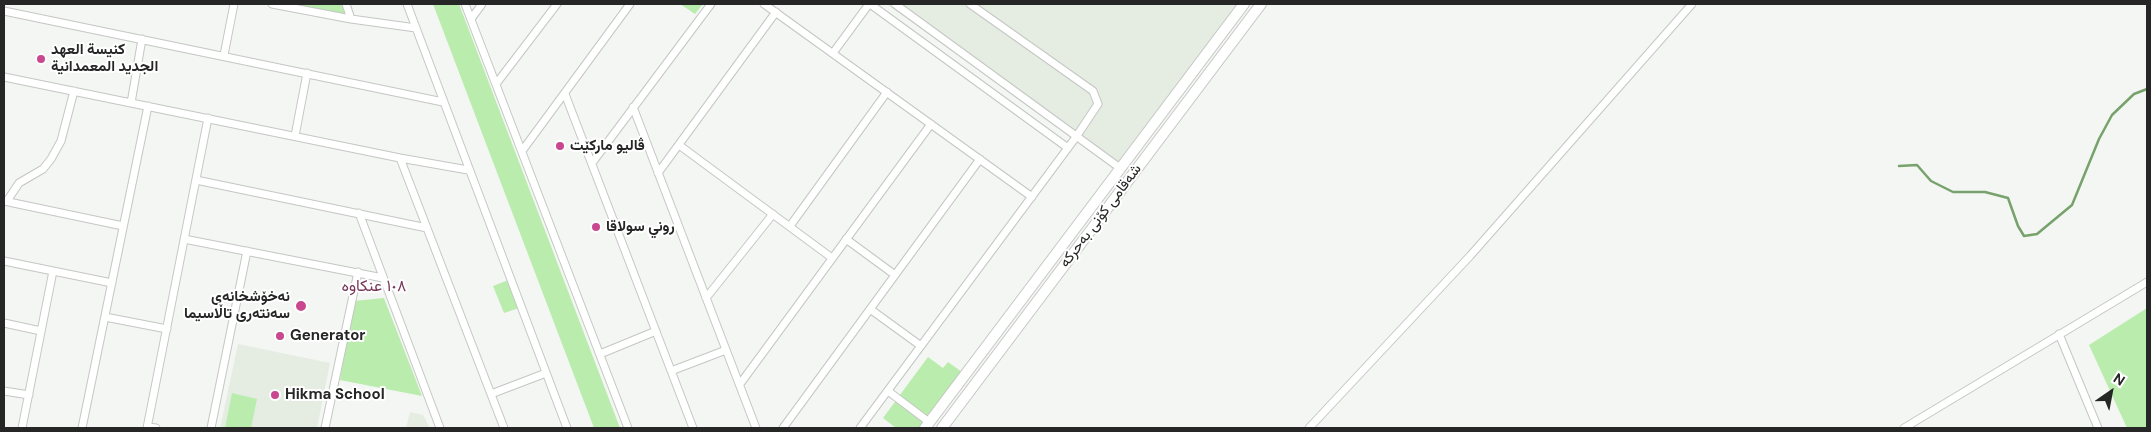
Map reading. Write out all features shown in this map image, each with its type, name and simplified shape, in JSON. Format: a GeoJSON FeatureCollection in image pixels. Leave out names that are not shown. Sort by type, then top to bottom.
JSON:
{"type":"FeatureCollection","features":[{"type":"Feature","properties":{"kind":"street"},"geometry":{"type":"LineString","coordinates":[[224,55],[234,4]]}},
{"type":"Feature","properties":{"kind":"street"},"geometry":{"type":"LineString","coordinates":[[272,4],[351,19],[416,28]]}},
{"type":"Feature","properties":{"kind":"street"},"geometry":{"type":"LineString","coordinates":[[346,4],[351,19]]}},
{"type":"Feature","properties":{"kind":"street"},"geometry":{"type":"LineString","coordinates":[[407,4],[566,428]]}},
{"type":"Feature","properties":{"kind":"street"},"geometry":{"type":"LineString","coordinates":[[465,4],[628,428]]}},
{"type":"Feature","properties":{"kind":"street"},"geometry":{"type":"LineString","coordinates":[[471,19],[482,4]]}},
{"type":"Feature","properties":{"kind":"street"},"geometry":{"type":"LineString","coordinates":[[496,84],[557,4]]}},
{"type":"Feature","properties":{"kind":"street"},"geometry":{"type":"LineString","coordinates":[[522,151],[629,4]]}},
{"type":"Feature","properties":{"kind":"street"},"geometry":{"type":"LineString","coordinates":[[592,163],[711,4]]}},
{"type":"Feature","properties":{"kind":"street"},"geometry":{"type":"LineString","coordinates":[[764,4],[1032,197]]}},
{"type":"Feature","properties":{"kind":"street"},"geometry":{"type":"LineString","coordinates":[[832,53],[869,4],[1068,148]]}},
{"type":"Feature","properties":{"kind":"street"},"geometry":{"type":"LineString","coordinates":[[895,4],[1120,168]]}},
{"type":"Feature","properties":{"kind":"street"},"geometry":{"type":"LineString","coordinates":[[860,428],[1096,110],[1098,104],[1097,96],[1093,91],[970,4]]}},
{"type":"Feature","properties":{"kind":"street","name":"شەقامی کۆنی بەحرکە"},"geometry":{"type":"LineString","coordinates":[[927,425],[1244,4]]}},
{"type":"Feature","properties":{"kind":"street","name":"شەقامی کۆنی بەحرکە"},"geometry":{"type":"LineString","coordinates":[[942,428],[1261,4]]}},
{"type":"Feature","properties":{"kind":"street"},"geometry":{"type":"LineString","coordinates":[[1309,428],[1470,256],[1692,4]]}},
{"type":"Feature","properties":{"kind":"street"},"geometry":{"type":"LineString","coordinates":[[4,11],[224,55],[443,102]]}},
{"type":"Feature","properties":{"kind":"street"},"geometry":{"type":"LineString","coordinates":[[658,173],[776,12]]}},
{"type":"Feature","properties":{"kind":"street"},"geometry":{"type":"LineString","coordinates":[[132,103],[142,39]]}},
{"type":"Feature","properties":{"kind":"street"},"geometry":{"type":"LineString","coordinates":[[294,136],[307,73]]}},
{"type":"Feature","properties":{"kind":"street"},"geometry":{"type":"LineString","coordinates":[[4,76],[400,158],[468,170]]}},
{"type":"Feature","properties":{"kind":"street"},"geometry":{"type":"LineString","coordinates":[[74,91],[61,141],[51,159],[42,169],[19,183],[5,201],[123,226]]}},
{"type":"Feature","properties":{"kind":"street"},"geometry":{"type":"LineString","coordinates":[[790,226],[886,92]]}},
{"type":"Feature","properties":{"kind":"street"},"geometry":{"type":"LineString","coordinates":[[565,94],[693,428]]}},
{"type":"Feature","properties":{"kind":"street"},"geometry":{"type":"LineString","coordinates":[[82,428],[148,106]]}},
{"type":"Feature","properties":{"kind":"street"},"geometry":{"type":"LineString","coordinates":[[633,107],[756,428]]}},
{"type":"Feature","properties":{"kind":"street"},"geometry":{"type":"LineString","coordinates":[[156,428],[148,427],[208,118]]}},
{"type":"Feature","properties":{"kind":"street"},"geometry":{"type":"LineString","coordinates":[[740,384],[931,124]]}},
{"type":"Feature","properties":{"kind":"street"},"geometry":{"type":"LineString","coordinates":[[679,145],[832,258]]}},
{"type":"Feature","properties":{"kind":"street"},"geometry":{"type":"LineString","coordinates":[[400,158],[504,428]]}},
{"type":"Feature","properties":{"kind":"street"},"geometry":{"type":"LineString","coordinates":[[783,428],[980,159]]}},
{"type":"Feature","properties":{"kind":"street"},"geometry":{"type":"LineString","coordinates":[[196,180],[428,228]]}},
{"type":"Feature","properties":{"kind":"street"},"geometry":{"type":"LineString","coordinates":[[358,213],[440,428]]}},
{"type":"Feature","properties":{"kind":"street"},"geometry":{"type":"LineString","coordinates":[[706,298],[773,214]]}},
{"type":"Feature","properties":{"kind":"street"},"geometry":{"type":"LineString","coordinates":[[184,238],[383,278]]}},
{"type":"Feature","properties":{"kind":"street"},"geometry":{"type":"LineString","coordinates":[[846,239],[895,275]]}},
{"type":"Feature","properties":{"kind":"street"},"geometry":{"type":"LineString","coordinates":[[211,428],[247,250]]}},
{"type":"Feature","properties":{"kind":"street"},"geometry":{"type":"LineString","coordinates":[[4,261],[112,283]]}},
{"type":"Feature","properties":{"kind":"street"},"geometry":{"type":"LineString","coordinates":[[22,428],[53,271]]}},
{"type":"Feature","properties":{"kind":"street"},"geometry":{"type":"LineString","coordinates":[[325,428],[358,272]]}},
{"type":"Feature","properties":{"kind":"street"},"geometry":{"type":"LineString","coordinates":[[1904,428],[2147,282]]}},
{"type":"Feature","properties":{"kind":"street"},"geometry":{"type":"LineString","coordinates":[[870,310],[921,346]]}},
{"type":"Feature","properties":{"kind":"street"},"geometry":{"type":"LineString","coordinates":[[105,317],[167,330]]}},
{"type":"Feature","properties":{"kind":"street"},"geometry":{"type":"LineString","coordinates":[[4,323],[42,330]]}},
{"type":"Feature","properties":{"kind":"street"},"geometry":{"type":"LineString","coordinates":[[600,354],[656,331]]}},
{"type":"Feature","properties":{"kind":"street"},"geometry":{"type":"LineString","coordinates":[[2058,334],[2098,428]]}},
{"type":"Feature","properties":{"kind":"street"},"geometry":{"type":"LineString","coordinates":[[671,371],[726,350]]}},
{"type":"Feature","properties":{"kind":"street"},"geometry":{"type":"LineString","coordinates":[[491,394],[546,374]]}},
{"type":"Feature","properties":{"kind":"street"},"geometry":{"type":"LineString","coordinates":[[4,390],[29,395]]}},
{"type":"Feature","properties":{"kind":"street"},"geometry":{"type":"LineString","coordinates":[[888,391],[927,425]]}},
{"type":"Feature","properties":{"kind":"shaded area"},"geometry":{"type":"Polygon","coordinates":[[[886,4],[1248,4],[1124,173],[886,4]]]}},
{"type":"Feature","properties":{"kind":"shaded area","name":"Hikma School"},"geometry":{"type":"Polygon","coordinates":[[[238,344],[330,363],[317,428],[220,428],[238,344]]]}},
{"type":"Feature","properties":{"kind":"shaded area"},"geometry":{"type":"Polygon","coordinates":[[[410,412],[423,415],[430,428],[406,428],[410,412]]]}},
{"type":"Feature","properties":{"kind":"green space"},"geometry":{"type":"Polygon","coordinates":[[[289,4],[341,4],[345,14],[289,4]]]}},
{"type":"Feature","properties":{"kind":"green space"},"geometry":{"type":"Polygon","coordinates":[[[433,4],[459,4],[620,428],[594,428],[433,4]]]}},
{"type":"Feature","properties":{"kind":"green space"},"geometry":{"type":"Polygon","coordinates":[[[680,4],[703,4],[695,14],[680,4]]]}},
{"type":"Feature","properties":{"kind":"green space"},"geometry":{"type":"Polygon","coordinates":[[[511,279],[522,307],[504,313],[493,286],[511,279]]]}},
{"type":"Feature","properties":{"kind":"green space"},"geometry":{"type":"Polygon","coordinates":[[[384,298],[422,396],[340,380],[354,301],[384,298]]]}},
{"type":"Feature","properties":{"kind":"green space"},"geometry":{"type":"Polygon","coordinates":[[[2147,308],[2147,428],[2127,428],[2089,345],[2147,308]]]}},
{"type":"Feature","properties":{"kind":"green space"},"geometry":{"type":"Polygon","coordinates":[[[928,357],[943,368],[948,362],[962,372],[920,428],[896,428],[883,418],[928,357]]]}},
{"type":"Feature","properties":{"kind":"green space"},"geometry":{"type":"Polygon","coordinates":[[[232,393],[257,399],[251,428],[225,428],[232,393]]]}},
{"type":"Feature","properties":{"kind":"waterway"},"geometry":{"type":"LineString","coordinates":[[1899,166],[1917,165],[1931,181],[1953,192],[1985,192],[2008,198],[2018,226],[2024,236],[2037,234],[2072,205],[2099,139],[2112,115],[2134,94],[2147,89]]}},
{"type":"Feature","properties":{"kind":"place","name":"كنيسة العهد الجديد المعمدانية"},"geometry":{"type":"Point","coordinates":[41,59]}},
{"type":"Feature","properties":{"kind":"place","name":"ڤالیو مارکێت"},"geometry":{"type":"Point","coordinates":[560,146]}},
{"type":"Feature","properties":{"kind":"place","name":"روني سولاقا"},"geometry":{"type":"Point","coordinates":[596,227]}},
{"type":"Feature","properties":{"kind":"place","name":"نەخۆشخانەی سەنتەری تاڵاسیما"},"geometry":{"type":"Point","coordinates":[301,306]}},
{"type":"Feature","properties":{"kind":"place","name":"Generator"},"geometry":{"type":"Point","coordinates":[280,336]}},
{"type":"Feature","properties":{"kind":"place","name":"Hikma School"},"geometry":{"type":"Point","coordinates":[275,395]}},
{"type":"Feature","properties":{"kind":"district","name":"١٠٨ عنکاوە"},"geometry":{"type":"Point","coordinates":[374,287]}}]}
